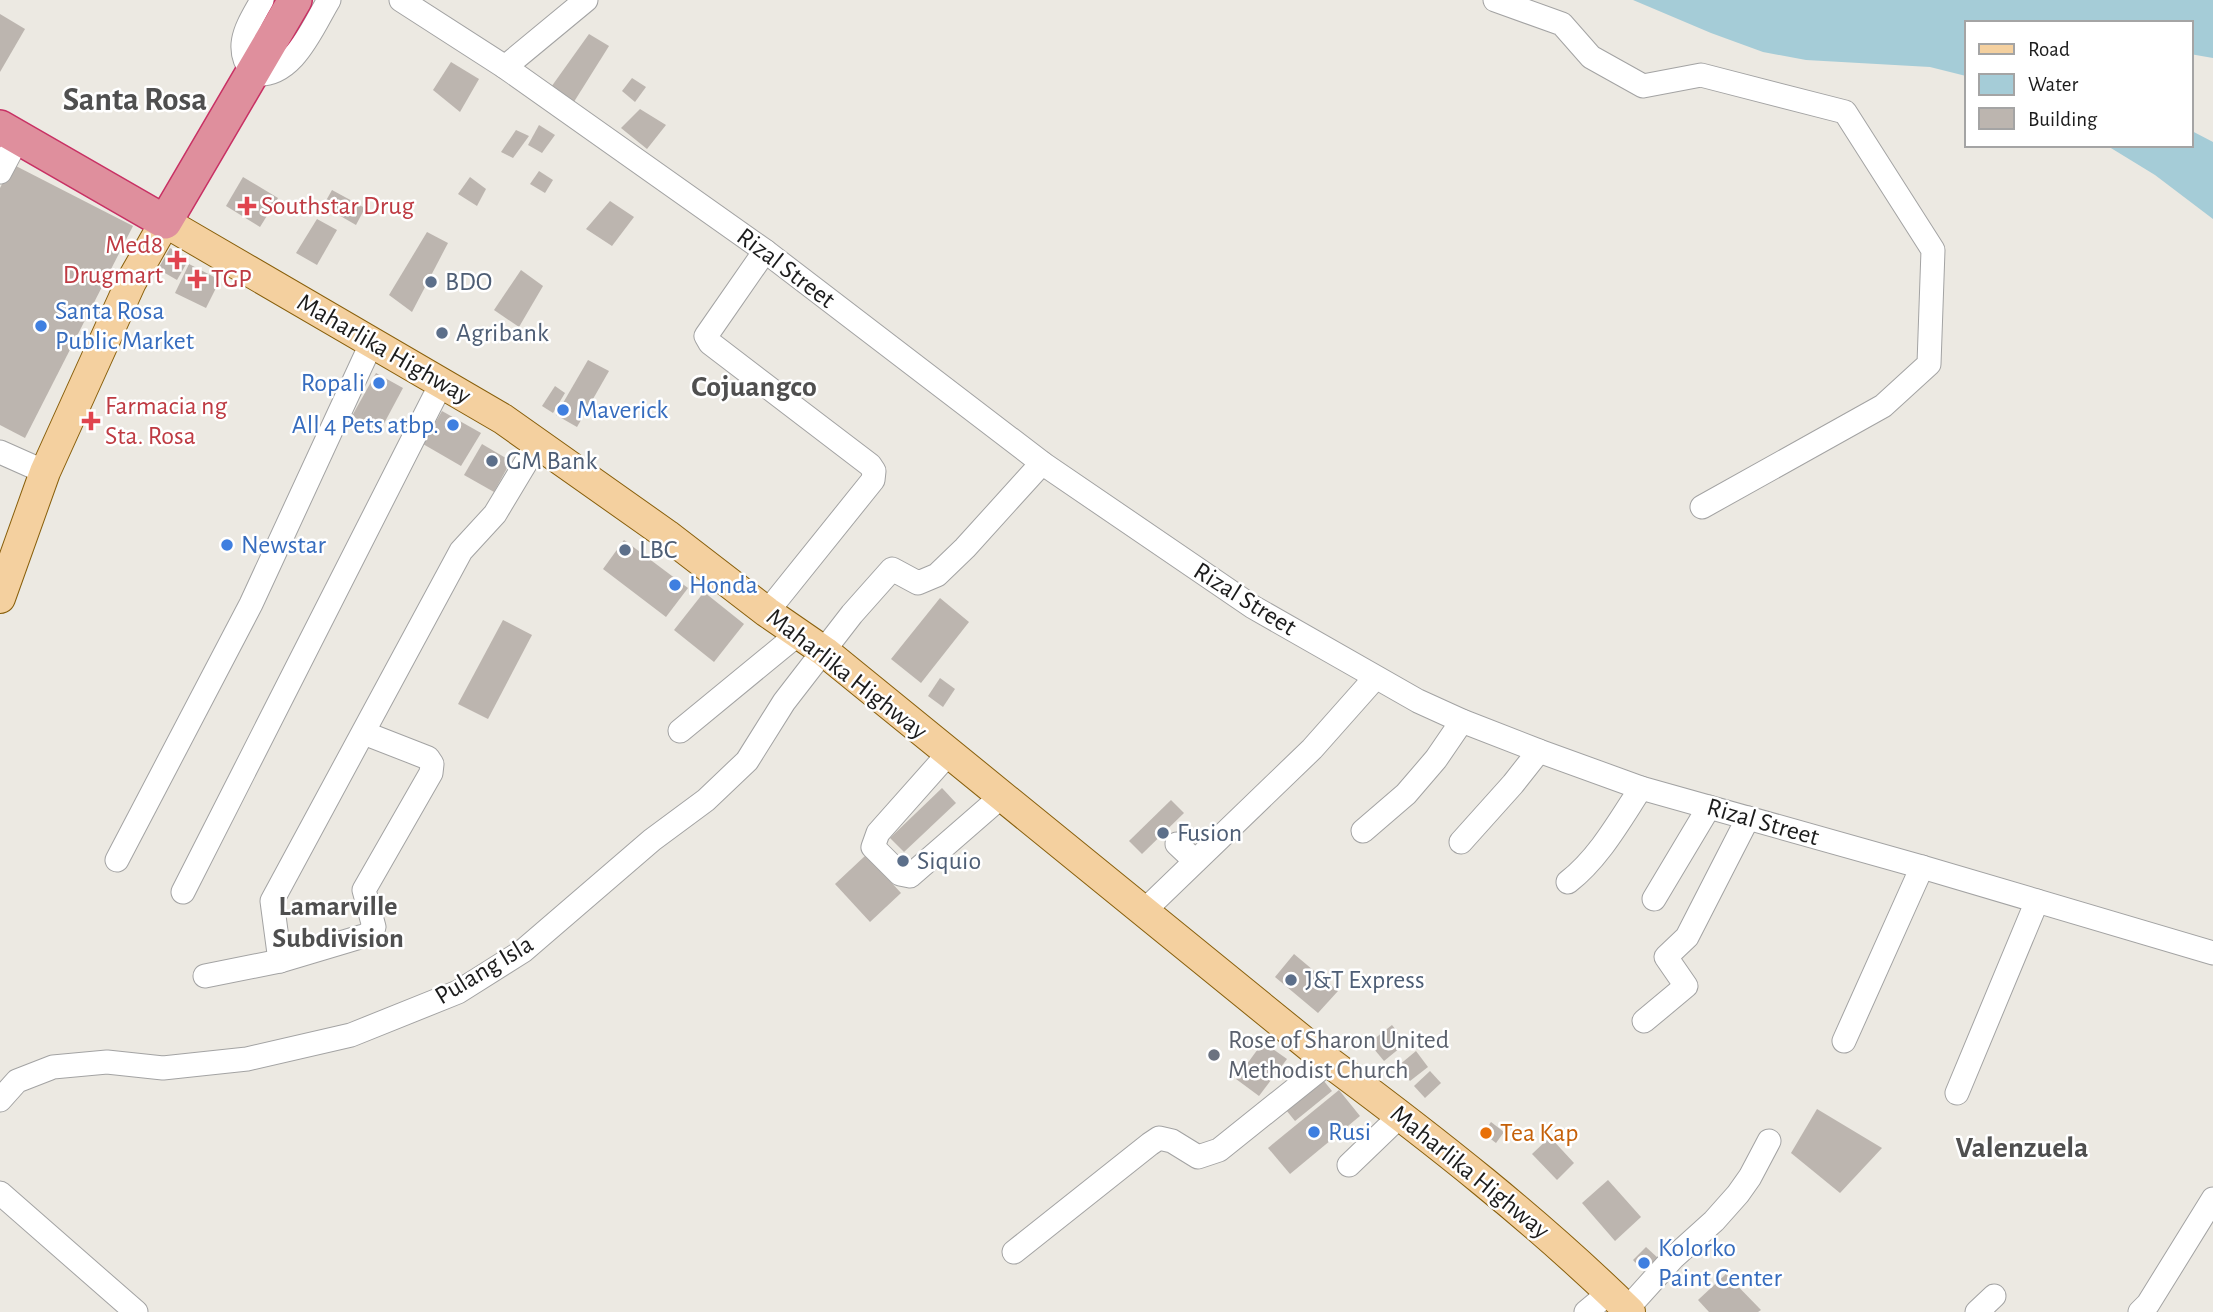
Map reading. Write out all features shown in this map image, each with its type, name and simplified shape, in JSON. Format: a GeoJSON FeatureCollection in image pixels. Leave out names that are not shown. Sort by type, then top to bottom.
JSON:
{"type":"FeatureCollection","features":[{"type":"Feature","properties":{"kind":"highway"},"geometry":{"type":"LineString","coordinates":[[164,222],[295,0]]}},
{"type":"Feature","properties":{"kind":"highway","name":"Maharlika Highway"},"geometry":{"type":"LineString","coordinates":[[9,132],[164,222]]}},
{"type":"Feature","properties":{"kind":"main road","name":"Maharlika Highway"},"geometry":{"type":"LineString","coordinates":[[164,222],[503,419],[667,535],[767,612],[825,652],[1329,1062],[1401,1115],[1555,1240],[1622,1305]]}},
{"type":"Feature","properties":{"kind":"main road"},"geometry":{"type":"LineString","coordinates":[[0,597],[5,565],[45,471],[131,282],[164,222]]}},
{"type":"Feature","properties":{"kind":"street"},"geometry":{"type":"LineString","coordinates":[[262,0],[249,23],[243,41],[244,58],[253,74],[263,75],[276,71],[291,59],[329,0]]}},
{"type":"Feature","properties":{"kind":"street","name":"Rizal Street"},"geometry":{"type":"LineString","coordinates":[[401,0],[505,67],[765,251],[1042,463],[1253,607],[1375,678],[1462,721],[1641,788],[2213,953]]}},
{"type":"Feature","properties":{"kind":"street"},"geometry":{"type":"LineString","coordinates":[[505,67],[586,0]]}},
{"type":"Feature","properties":{"kind":"street"},"geometry":{"type":"LineString","coordinates":[[1495,0],[1562,24],[1591,58],[1643,86],[1701,75],[1845,112],[1933,250],[1928,364],[1883,406],[1702,507]]}},
{"type":"Feature","properties":{"kind":"street"},"geometry":{"type":"LineString","coordinates":[[0,173],[9,132]]}},
{"type":"Feature","properties":{"kind":"street"},"geometry":{"type":"LineString","coordinates":[[765,251],[706,336],[710,343],[870,465],[874,471],[873,480],[767,612]]}},
{"type":"Feature","properties":{"kind":"street"},"geometry":{"type":"LineString","coordinates":[[117,860],[251,604],[372,342]]}},
{"type":"Feature","properties":{"kind":"street"},"geometry":{"type":"LineString","coordinates":[[183,892],[442,382]]}},
{"type":"Feature","properties":{"kind":"street"},"geometry":{"type":"LineString","coordinates":[[280,961],[272,901],[461,551],[495,514],[537,444]]}},
{"type":"Feature","properties":{"kind":"street"},"geometry":{"type":"LineString","coordinates":[[0,452],[45,471]]}},
{"type":"Feature","properties":{"kind":"street","name":"Pulang Isla"},"geometry":{"type":"LineString","coordinates":[[0,1100],[16,1081],[54,1067],[107,1062],[163,1068],[247,1059],[351,1035],[458,992],[523,951],[652,840],[706,800],[747,761],[784,702],[852,614],[892,569],[918,583],[937,575],[1042,463]]}},
{"type":"Feature","properties":{"kind":"street"},"geometry":{"type":"LineString","coordinates":[[680,730],[798,634]]}},
{"type":"Feature","properties":{"kind":"street"},"geometry":{"type":"LineString","coordinates":[[1145,910],[1312,749],[1375,678]]}},
{"type":"Feature","properties":{"kind":"street"},"geometry":{"type":"LineString","coordinates":[[1363,831],[1406,794],[1436,759],[1462,721]]}},
{"type":"Feature","properties":{"kind":"street"},"geometry":{"type":"LineString","coordinates":[[205,976],[280,961],[367,935],[374,927],[364,890],[431,772],[432,764],[428,758],[364,733]]}},
{"type":"Feature","properties":{"kind":"street"},"geometry":{"type":"LineString","coordinates":[[1461,842],[1505,794],[1539,751]]}},
{"type":"Feature","properties":{"kind":"street"},"geometry":{"type":"LineString","coordinates":[[949,753],[878,834],[873,847],[900,874],[910,876],[1002,796]]}},
{"type":"Feature","properties":{"kind":"street"},"geometry":{"type":"LineString","coordinates":[[1568,882],[1609,836],[1641,788]]}},
{"type":"Feature","properties":{"kind":"street"},"geometry":{"type":"LineString","coordinates":[[1654,899],[1709,807]]}},
{"type":"Feature","properties":{"kind":"street"},"geometry":{"type":"LineString","coordinates":[[1644,1021],[1686,986],[1666,957],[1687,937],[1748,818]]}},
{"type":"Feature","properties":{"kind":"street"},"geometry":{"type":"LineString","coordinates":[[1177,844],[1195,861]]}},
{"type":"Feature","properties":{"kind":"street"},"geometry":{"type":"LineString","coordinates":[[1844,1041],[1922,867]]}},
{"type":"Feature","properties":{"kind":"street"},"geometry":{"type":"LineString","coordinates":[[1957,1093],[2037,901]]}},
{"type":"Feature","properties":{"kind":"street"},"geometry":{"type":"LineString","coordinates":[[1014,1252],[1160,1138],[1172,1141],[1198,1157],[1219,1150],[1329,1062]]}},
{"type":"Feature","properties":{"kind":"street"},"geometry":{"type":"LineString","coordinates":[[1349,1165],[1401,1115]]}},
{"type":"Feature","properties":{"kind":"street"},"geometry":{"type":"LineString","coordinates":[[1586,1312],[1622,1305],[1714,1221],[1750,1177],[1769,1141]]}},
{"type":"Feature","properties":{"kind":"street"},"geometry":{"type":"LineString","coordinates":[[0,1193],[136,1312]]}},
{"type":"Feature","properties":{"kind":"street"},"geometry":{"type":"LineString","coordinates":[[2140,1312],[2148,1304],[2213,1199]]}},
{"type":"Feature","properties":{"kind":"street"},"geometry":{"type":"LineString","coordinates":[[1977,1312],[1994,1296]]}},
{"type":"Feature","properties":{"kind":"water"},"geometry":{"type":"Polygon","coordinates":[[[1633,0],[2213,0],[2213,58],[2192,54],[2192,21],[1965,21],[1965,76],[1930,67],[1806,60],[1763,52],[1633,0]]]}},
{"type":"Feature","properties":{"kind":"water"},"geometry":{"type":"Polygon","coordinates":[[[2192,131],[2213,142],[2213,219],[2155,175],[2109,147],[2192,147],[2192,131]]]}},
{"type":"Feature","properties":{"kind":"building"},"geometry":{"type":"Polygon","coordinates":[[[0,14],[25,29],[0,72],[0,14]]]}},
{"type":"Feature","properties":{"kind":"building"},"geometry":{"type":"Polygon","coordinates":[[[589,34],[609,46],[572,105],[549,90],[589,34]]]}},
{"type":"Feature","properties":{"kind":"building"},"geometry":{"type":"Polygon","coordinates":[[[451,62],[479,79],[460,112],[433,90],[451,62]]]}},
{"type":"Feature","properties":{"kind":"building"},"geometry":{"type":"Polygon","coordinates":[[[632,78],[646,87],[635,102],[622,91],[632,78]]]}},
{"type":"Feature","properties":{"kind":"building"},"geometry":{"type":"Polygon","coordinates":[[[640,109],[666,125],[647,149],[621,128],[640,109]]]}},
{"type":"Feature","properties":{"kind":"building"},"geometry":{"type":"Polygon","coordinates":[[[539,125],[555,135],[542,153],[528,145],[539,125]]]}},
{"type":"Feature","properties":{"kind":"building"},"geometry":{"type":"Polygon","coordinates":[[[516,130],[529,136],[513,158],[501,152],[516,130]]]}},
{"type":"Feature","properties":{"kind":"building","name":"Santa Rosa Public Market"},"geometry":{"type":"Polygon","coordinates":[[[12,164],[133,226],[25,438],[0,425],[0,188],[12,164]]]}},
{"type":"Feature","properties":{"kind":"building"},"geometry":{"type":"Polygon","coordinates":[[[539,171],[553,180],[545,193],[530,184],[539,171]]]}},
{"type":"Feature","properties":{"kind":"building"},"geometry":{"type":"Polygon","coordinates":[[[243,177],[278,198],[260,227],[226,206],[243,177]]]}},
{"type":"Feature","properties":{"kind":"building"},"geometry":{"type":"Polygon","coordinates":[[[470,177],[486,189],[477,206],[458,194],[470,177]]]}},
{"type":"Feature","properties":{"kind":"building"},"geometry":{"type":"Polygon","coordinates":[[[332,190],[365,208],[356,225],[323,206],[332,190]]]}},
{"type":"Feature","properties":{"kind":"building"},"geometry":{"type":"Polygon","coordinates":[[[610,201],[634,217],[612,246],[586,229],[610,201]]]}},
{"type":"Feature","properties":{"kind":"building"},"geometry":{"type":"Polygon","coordinates":[[[317,219],[337,230],[317,265],[296,253],[317,219]]]}},
{"type":"Feature","properties":{"kind":"building"},"geometry":{"type":"Polygon","coordinates":[[[427,232],[448,243],[412,312],[389,295],[427,232]]]}},
{"type":"Feature","properties":{"kind":"building"},"geometry":{"type":"Polygon","coordinates":[[[170,248],[189,259],[177,280],[158,269],[170,248]]]}},
{"type":"Feature","properties":{"kind":"building"},"geometry":{"type":"Polygon","coordinates":[[[189,264],[220,280],[206,308],[175,293],[189,264]]]}},
{"type":"Feature","properties":{"kind":"building"},"geometry":{"type":"Polygon","coordinates":[[[521,270],[543,286],[519,327],[494,310],[521,270]]]}},
{"type":"Feature","properties":{"kind":"building"},"geometry":{"type":"Polygon","coordinates":[[[588,360],[609,371],[577,427],[556,415],[588,360]]]}},
{"type":"Feature","properties":{"kind":"building"},"geometry":{"type":"Polygon","coordinates":[[[376,373],[403,388],[380,431],[352,416],[376,373]]]}},
{"type":"Feature","properties":{"kind":"building"},"geometry":{"type":"Polygon","coordinates":[[[555,386],[565,393],[553,413],[542,406],[555,386]]]}},
{"type":"Feature","properties":{"kind":"building"},"geometry":{"type":"Polygon","coordinates":[[[442,411],[481,433],[461,466],[423,444],[442,411]]]}},
{"type":"Feature","properties":{"kind":"building"},"geometry":{"type":"Polygon","coordinates":[[[482,444],[511,461],[494,492],[464,475],[482,444]]]}},
{"type":"Feature","properties":{"kind":"building"},"geometry":{"type":"Polygon","coordinates":[[[624,540],[688,588],[666,617],[603,569],[624,540]]]}},
{"type":"Feature","properties":{"kind":"building"},"geometry":{"type":"Polygon","coordinates":[[[704,592],[744,624],[714,662],[674,630],[704,592]]]}},
{"type":"Feature","properties":{"kind":"building"},"geometry":{"type":"Polygon","coordinates":[[[940,598],[969,622],[921,683],[891,659],[940,598]]]}},
{"type":"Feature","properties":{"kind":"building"},"geometry":{"type":"Polygon","coordinates":[[[503,620],[532,635],[488,719],[458,704],[503,620]]]}},
{"type":"Feature","properties":{"kind":"building"},"geometry":{"type":"Polygon","coordinates":[[[940,678],[955,689],[943,707],[928,696],[940,678]]]}},
{"type":"Feature","properties":{"kind":"building"},"geometry":{"type":"Polygon","coordinates":[[[942,788],[956,803],[904,852],[890,838],[942,788]]]}},
{"type":"Feature","properties":{"kind":"building"},"geometry":{"type":"Polygon","coordinates":[[[1171,800],[1184,813],[1142,854],[1129,841],[1171,800]]]}},
{"type":"Feature","properties":{"kind":"building"},"geometry":{"type":"Polygon","coordinates":[[[866,855],[901,893],[870,922],[835,884],[866,855]]]}},
{"type":"Feature","properties":{"kind":"building"},"geometry":{"type":"Polygon","coordinates":[[[1294,954],[1338,991],[1318,1013],[1275,977],[1294,954]]]}},
{"type":"Feature","properties":{"kind":"building"},"geometry":{"type":"Polygon","coordinates":[[[1392,1025],[1406,1043],[1384,1061],[1369,1043],[1392,1025]]]}},
{"type":"Feature","properties":{"kind":"building"},"geometry":{"type":"Polygon","coordinates":[[[1263,1042],[1287,1059],[1259,1096],[1236,1079],[1263,1042]]]}},
{"type":"Feature","properties":{"kind":"building"},"geometry":{"type":"Polygon","coordinates":[[[1416,1051],[1428,1067],[1410,1081],[1398,1066],[1416,1051]]]}},
{"type":"Feature","properties":{"kind":"building"},"geometry":{"type":"Polygon","coordinates":[[[1430,1071],[1441,1083],[1425,1098],[1414,1086],[1430,1071]]]}},
{"type":"Feature","properties":{"kind":"building"},"geometry":{"type":"Polygon","coordinates":[[[1319,1075],[1332,1091],[1295,1121],[1282,1105],[1319,1075]]]}},
{"type":"Feature","properties":{"kind":"building","name":"Rusi"},"geometry":{"type":"Polygon","coordinates":[[[1339,1090],[1360,1116],[1290,1174],[1268,1148],[1339,1090]]]}},
{"type":"Feature","properties":{"kind":"building"},"geometry":{"type":"Polygon","coordinates":[[[1817,1109],[1882,1148],[1840,1193],[1791,1153],[1817,1109]]]}},
{"type":"Feature","properties":{"kind":"building"},"geometry":{"type":"Polygon","coordinates":[[[1491,1122],[1504,1132],[1496,1143],[1483,1133],[1491,1122]]]}},
{"type":"Feature","properties":{"kind":"building"},"geometry":{"type":"Polygon","coordinates":[[[1550,1137],[1574,1163],[1557,1180],[1532,1154],[1550,1137]]]}},
{"type":"Feature","properties":{"kind":"building"},"geometry":{"type":"Polygon","coordinates":[[[1608,1180],[1641,1217],[1615,1241],[1582,1203],[1608,1180]]]}},
{"type":"Feature","properties":{"kind":"building"},"geometry":{"type":"Polygon","coordinates":[[[1646,1247],[1659,1259],[1645,1273],[1633,1260],[1646,1247]]]}},
{"type":"Feature","properties":{"kind":"building"},"geometry":{"type":"Polygon","coordinates":[[[1726,1274],[1761,1310],[1709,1312],[1698,1300],[1726,1274]]]}},
{"type":"Feature","properties":{"kind":"place","name":"Southstar Drug"},"geometry":{"type":"Point","coordinates":[247,206]}},
{"type":"Feature","properties":{"kind":"place","name":"Med8 Drugmart"},"geometry":{"type":"Point","coordinates":[177,260]}},
{"type":"Feature","properties":{"kind":"place","name":"TGP"},"geometry":{"type":"Point","coordinates":[197,279]}},
{"type":"Feature","properties":{"kind":"place","name":"BDO"},"geometry":{"type":"Point","coordinates":[431,282]}},
{"type":"Feature","properties":{"kind":"place","name":"Santa Rosa Public Market"},"geometry":{"type":"Point","coordinates":[41,326]}},
{"type":"Feature","properties":{"kind":"place","name":"Agribank"},"geometry":{"type":"Point","coordinates":[442,333]}},
{"type":"Feature","properties":{"kind":"place","name":"Ropali"},"geometry":{"type":"Point","coordinates":[379,383]}},
{"type":"Feature","properties":{"kind":"place","name":"Maverick"},"geometry":{"type":"Point","coordinates":[563,410]}},
{"type":"Feature","properties":{"kind":"place","name":"Farmacia ng Sta. Rosa"},"geometry":{"type":"Point","coordinates":[91,421]}},
{"type":"Feature","properties":{"kind":"place","name":"All 4 Pets atbp."},"geometry":{"type":"Point","coordinates":[453,425]}},
{"type":"Feature","properties":{"kind":"place","name":"GM Bank"},"geometry":{"type":"Point","coordinates":[492,461]}},
{"type":"Feature","properties":{"kind":"place","name":"Newstar"},"geometry":{"type":"Point","coordinates":[227,545]}},
{"type":"Feature","properties":{"kind":"place","name":"LBC"},"geometry":{"type":"Point","coordinates":[625,550]}},
{"type":"Feature","properties":{"kind":"place","name":"Honda"},"geometry":{"type":"Point","coordinates":[675,585]}},
{"type":"Feature","properties":{"kind":"place","name":"Fusion"},"geometry":{"type":"Point","coordinates":[1163,833]}},
{"type":"Feature","properties":{"kind":"place","name":"Siquio"},"geometry":{"type":"Point","coordinates":[903,861]}},
{"type":"Feature","properties":{"kind":"place","name":"J&T Express"},"geometry":{"type":"Point","coordinates":[1291,980]}},
{"type":"Feature","properties":{"kind":"place","name":"Rose of Sharon United Methodist Church"},"geometry":{"type":"Point","coordinates":[1214,1055]}},
{"type":"Feature","properties":{"kind":"place","name":"Rusi"},"geometry":{"type":"Point","coordinates":[1314,1132]}},
{"type":"Feature","properties":{"kind":"place","name":"Tea Kap"},"geometry":{"type":"Point","coordinates":[1486,1133]}},
{"type":"Feature","properties":{"kind":"place","name":"Kolorko Paint Center"},"geometry":{"type":"Point","coordinates":[1644,1263]}},
{"type":"Feature","properties":{"kind":"district","name":"Santa Rosa"},"geometry":{"type":"Point","coordinates":[135,100]}},
{"type":"Feature","properties":{"kind":"district","name":"Cojuangco"},"geometry":{"type":"Point","coordinates":[754,387]}},
{"type":"Feature","properties":{"kind":"district","name":"Lamarville Subdivision"},"geometry":{"type":"Point","coordinates":[338,923]}},
{"type":"Feature","properties":{"kind":"district","name":"Valenzuela"},"geometry":{"type":"Point","coordinates":[2022,1148]}}]}
